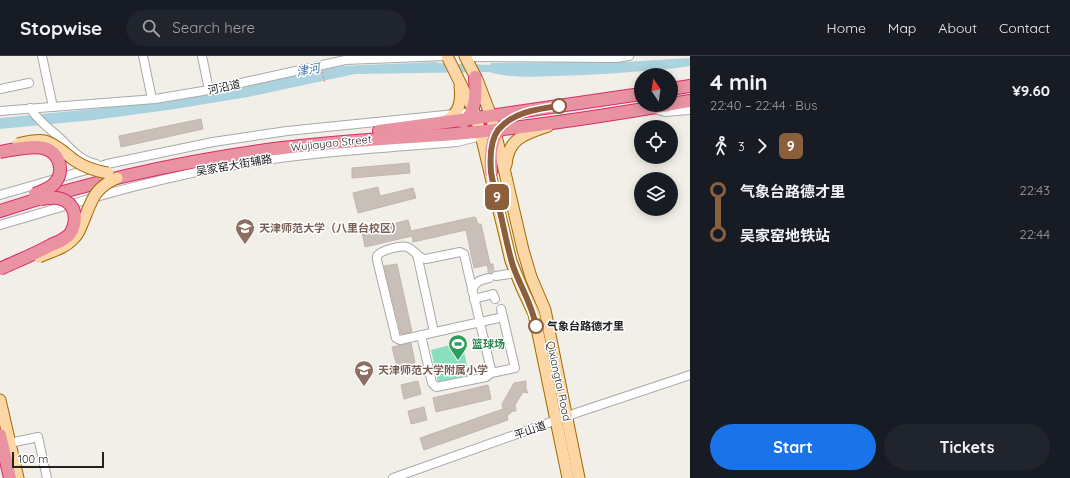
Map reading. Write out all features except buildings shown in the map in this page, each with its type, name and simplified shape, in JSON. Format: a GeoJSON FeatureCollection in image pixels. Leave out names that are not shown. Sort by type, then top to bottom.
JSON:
{"type":"FeatureCollection","features":[{"type":"Feature","properties":{"kind":"highway"},"geometry":{"type":"LineString","coordinates":[[398,137],[470,116],[475,92],[475,76]]}},
{"type":"Feature","properties":{"kind":"highway"},"geometry":{"type":"LineString","coordinates":[[678,88],[690,86]]}},
{"type":"Feature","properties":{"kind":"highway","name":"Wujiayao Street"},"geometry":{"type":"LineString","coordinates":[[351,138],[434,124],[470,116],[491,116],[634,95]]}},
{"type":"Feature","properties":{"kind":"highway"},"geometry":{"type":"LineString","coordinates":[[678,103],[690,101]]}},
{"type":"Feature","properties":{"kind":"highway"},"geometry":{"type":"LineString","coordinates":[[491,172],[492,148],[497,131],[516,117],[531,110]]}},
{"type":"Feature","properties":{"kind":"highway","name":"Wujiayao Street"},"geometry":{"type":"LineString","coordinates":[[0,210],[111,172],[149,163],[234,148],[351,138],[479,133],[634,111]]}},
{"type":"Feature","properties":{"kind":"highway"},"geometry":{"type":"LineString","coordinates":[[0,152],[36,146],[48,149],[56,155],[60,162],[61,169],[58,179],[38,196]]}},
{"type":"Feature","properties":{"kind":"highway"},"geometry":{"type":"LineString","coordinates":[[0,269],[57,242],[68,236],[72,231],[75,215],[67,201],[62,198],[38,196]]}},
{"type":"Feature","properties":{"kind":"highway","name":"Wujiayao Street"},"geometry":{"type":"LineString","coordinates":[[0,204],[38,196]]}},
{"type":"Feature","properties":{"kind":"highway"},"geometry":{"type":"LineString","coordinates":[[0,435],[6,445],[10,478]]}},
{"type":"Feature","properties":{"kind":"highway"},"geometry":{"type":"LineString","coordinates":[[0,465],[3,478]]}},
{"type":"Feature","properties":{"kind":"main road","name":"Qixiangtai Road"},"geometry":{"type":"LineString","coordinates":[[448,57],[460,81],[470,116],[479,133],[491,172],[515,270],[534,314],[561,419],[579,478]]}},
{"type":"Feature","properties":{"kind":"main road","name":"Qixiangtai Road"},"geometry":{"type":"LineString","coordinates":[[466,58],[475,76],[497,131],[530,277],[545,310],[568,478]]}},
{"type":"Feature","properties":{"kind":"main road"},"geometry":{"type":"LineString","coordinates":[[434,124],[450,119],[455,113],[460,101],[460,81]]}},
{"type":"Feature","properties":{"kind":"main road"},"geometry":{"type":"LineString","coordinates":[[470,116],[479,133],[492,148],[506,174]]}},
{"type":"Feature","properties":{"kind":"main road"},"geometry":{"type":"LineString","coordinates":[[506,174],[507,154],[517,140],[532,132],[566,120]]}},
{"type":"Feature","properties":{"kind":"main road"},"geometry":{"type":"LineString","coordinates":[[0,147],[38,140],[46,141],[79,164],[92,170],[111,172],[104,184],[96,192],[90,203],[79,232],[70,242],[0,274]]}},
{"type":"Feature","properties":{"kind":"main road"},"geometry":{"type":"LineString","coordinates":[[0,400],[6,445],[18,478]]}},
{"type":"Feature","properties":{"kind":"street"},"geometry":{"type":"LineString","coordinates":[[42,56],[53,107]]}},
{"type":"Feature","properties":{"kind":"street"},"geometry":{"type":"LineString","coordinates":[[143,56],[152,99]]}},
{"type":"Feature","properties":{"kind":"street"},"geometry":{"type":"LineString","coordinates":[[202,56],[209,90]]}},
{"type":"Feature","properties":{"kind":"street"},"geometry":{"type":"LineString","coordinates":[[466,58],[616,58],[629,56]]}},
{"type":"Feature","properties":{"kind":"street","name":"河沿道"},"geometry":{"type":"LineString","coordinates":[[0,111],[152,99],[209,90],[345,60],[448,57]]}},
{"type":"Feature","properties":{"kind":"street"},"geometry":{"type":"LineString","coordinates":[[0,89],[29,83]]}},
{"type":"Feature","properties":{"kind":"street"},"geometry":{"type":"LineString","coordinates":[[30,108],[36,117],[78,155],[88,162],[111,172]]}},
{"type":"Feature","properties":{"kind":"street"},"geometry":{"type":"LineString","coordinates":[[678,111],[690,110]]}},
{"type":"Feature","properties":{"kind":"street"},"geometry":{"type":"LineString","coordinates":[[0,195],[111,172],[184,148],[256,136],[455,113],[470,116]]}},
{"type":"Feature","properties":{"kind":"street","name":"吴家窑大街辅路"},"geometry":{"type":"LineString","coordinates":[[0,225],[132,186],[178,175],[281,157],[457,142],[479,133]]}},
{"type":"Feature","properties":{"kind":"street"},"geometry":{"type":"LineString","coordinates":[[421,335],[432,383],[436,387],[486,377],[491,373],[515,368],[502,313],[480,322],[434,332],[421,335],[400,340],[394,337],[377,260],[377,256],[382,251],[404,247],[409,248],[422,259],[460,252],[464,254],[480,322],[491,373]]}},
{"type":"Feature","properties":{"kind":"street"},"geometry":{"type":"LineString","coordinates":[[417,254],[434,332]]}},
{"type":"Feature","properties":{"kind":"street"},"geometry":{"type":"LineString","coordinates":[[468,271],[474,276],[492,275],[515,270]]}},
{"type":"Feature","properties":{"kind":"street"},"geometry":{"type":"LineString","coordinates":[[473,294],[476,282],[492,275]]}},
{"type":"Feature","properties":{"kind":"street"},"geometry":{"type":"LineString","coordinates":[[473,294],[493,294],[495,299]]}},
{"type":"Feature","properties":{"kind":"street","name":"平山道"},"geometry":{"type":"LineString","coordinates":[[393,478],[690,375]]}},
{"type":"Feature","properties":{"kind":"street"},"geometry":{"type":"LineString","coordinates":[[6,445],[38,437],[47,478]]}},
{"type":"Feature","properties":{"kind":"path"},"geometry":{"type":"LineString","coordinates":[[320,66],[325,83]]}},
{"type":"Feature","properties":{"kind":"green space"},"geometry":{"type":"Polygon","coordinates":[[[462,342],[469,375],[438,382],[431,350],[462,342]]]}},
{"type":"Feature","properties":{"kind":"water"},"geometry":{"type":"Polygon","coordinates":[[[690,58],[690,66],[677,68],[634,68],[634,72],[537,77],[521,77],[489,72],[355,74],[248,97],[175,109],[94,120],[0,129],[0,118],[173,100],[342,66],[435,62],[490,65],[491,63],[624,62],[690,58]]]}},
{"type":"Feature","properties":{"kind":"tunnel"},"geometry":{"type":"LineString","coordinates":[[488,274],[495,272]]}},
{"type":"Feature","properties":{"kind":"bus line","name":"9"},"geometry":{"type":"LineString","coordinates":[[536,326],[532,308],[513,266],[491,172],[490,160],[494,138],[499,129],[506,123],[531,110],[559,106]]}},
{"type":"Feature","properties":{"kind":"place","name":"天津师范大学（八里台校区）"},"geometry":{"type":"Point","coordinates":[245,245]}},
{"type":"Feature","properties":{"kind":"place","name":"气象台路德才里"},"geometry":{"type":"Point","coordinates":[536,326]}},
{"type":"Feature","properties":{"kind":"place","name":"篮球场"},"geometry":{"type":"Point","coordinates":[458,361]}},
{"type":"Feature","properties":{"kind":"place","name":"天津师范大学附属小学"},"geometry":{"type":"Point","coordinates":[364,387]}},
{"type":"Feature","properties":{"kind":"water label","name":"津河"},"geometry":{"type":"Point","coordinates":[308,70]}}]}
